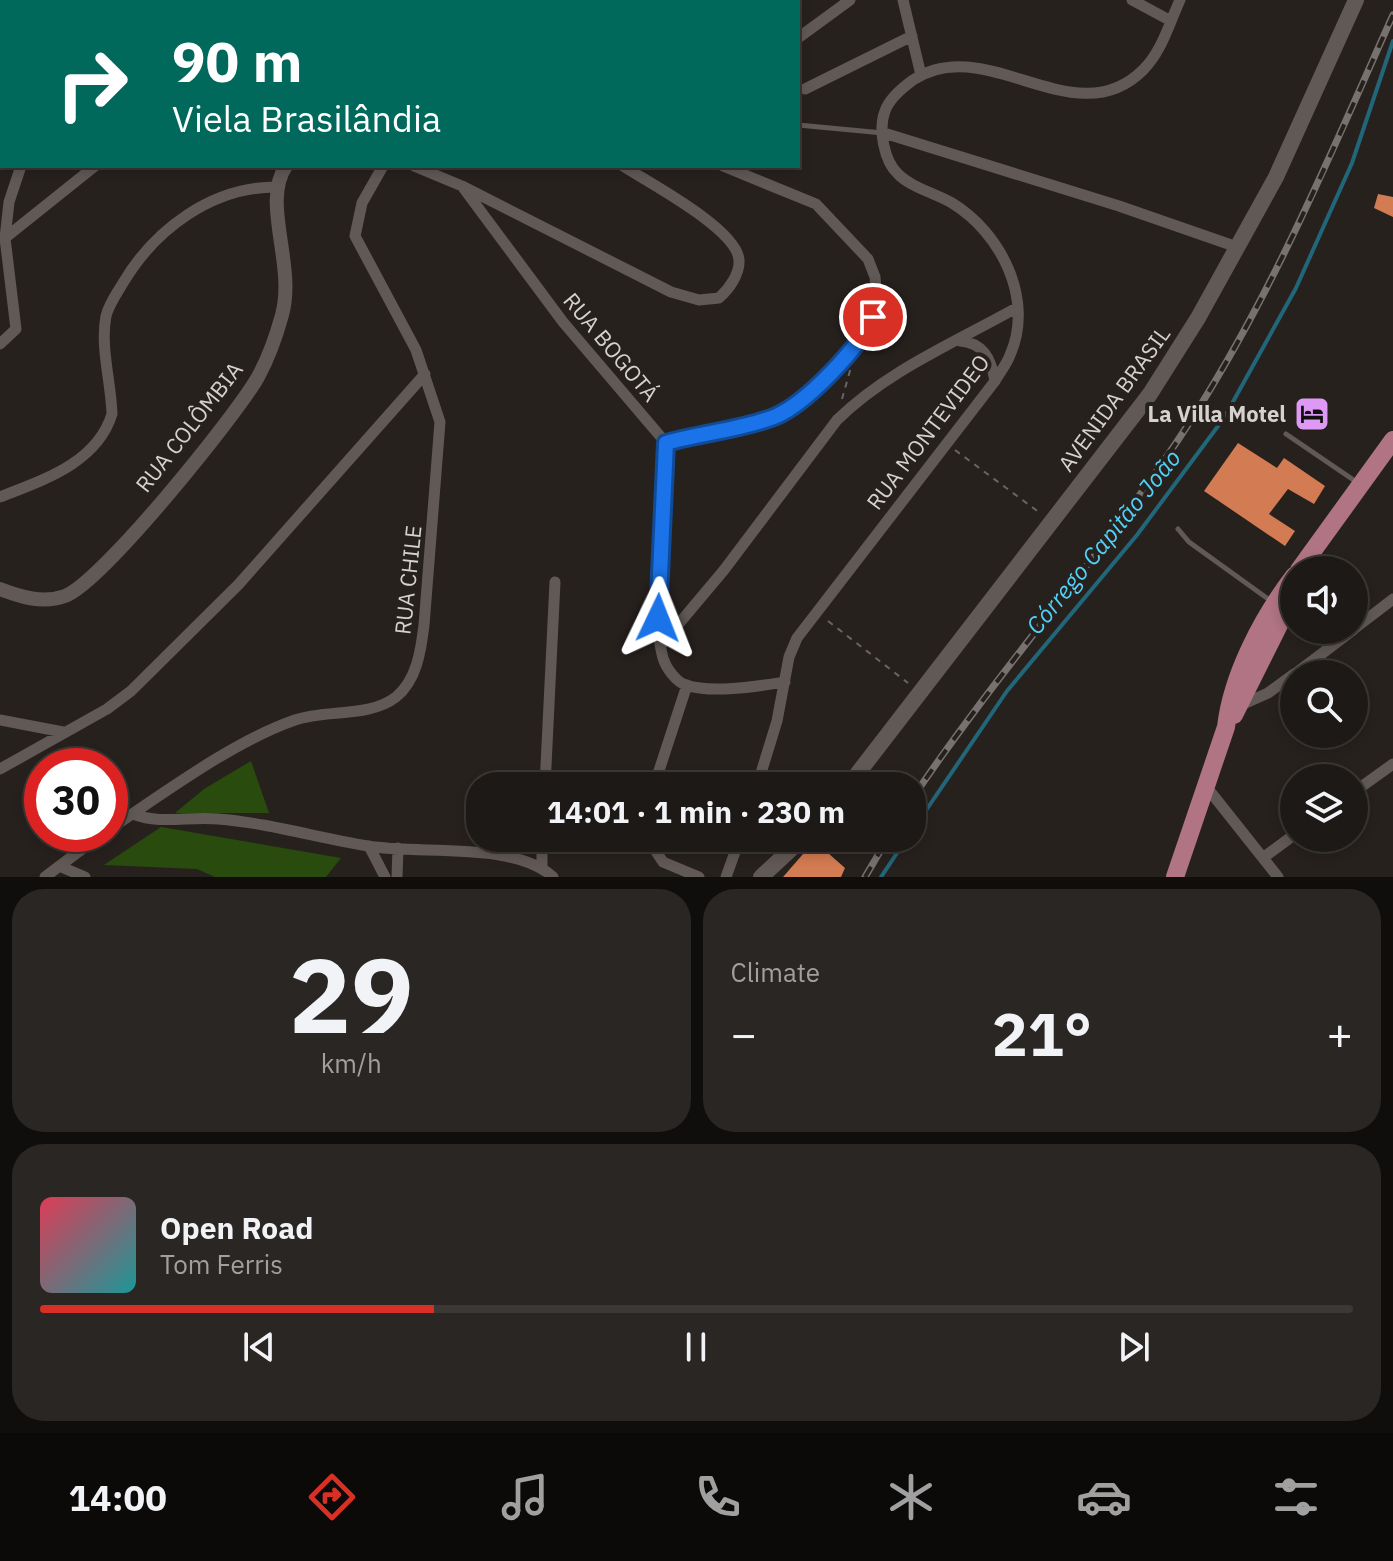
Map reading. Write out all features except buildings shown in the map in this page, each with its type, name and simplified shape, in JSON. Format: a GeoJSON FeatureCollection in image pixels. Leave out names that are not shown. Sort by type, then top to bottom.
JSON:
{"type":"FeatureCollection","features":[{"type":"Feature","properties":{"kind":"highway"},"geometry":{"type":"LineString","coordinates":[[1310,556],[1393,440]]}},
{"type":"Feature","properties":{"kind":"highway"},"geometry":{"type":"LineString","coordinates":[[1312,556],[1314,551]]}},
{"type":"Feature","properties":{"kind":"highway"},"geometry":{"type":"LineString","coordinates":[[1175,877],[1234,704],[1280,596]]}},
{"type":"Feature","properties":{"kind":"highway"},"geometry":{"type":"LineString","coordinates":[[1234,704],[1280,620]]}},
{"type":"Feature","properties":{"kind":"main road","name":"AVENIDA BRASIL"},"geometry":{"type":"LineString","coordinates":[[858,772],[1150,394],[1237,247],[1300,129],[1356,0]]}},
{"type":"Feature","properties":{"kind":"main road"},"geometry":{"type":"LineString","coordinates":[[761,877],[788,852]]}},
{"type":"Feature","properties":{"kind":"street"},"geometry":{"type":"LineString","coordinates":[[800,37],[850,0]]}},
{"type":"Feature","properties":{"kind":"street"},"geometry":{"type":"LineString","coordinates":[[903,0],[921,75]]}},
{"type":"Feature","properties":{"kind":"street"},"geometry":{"type":"LineString","coordinates":[[1132,0],[1171,21]]}},
{"type":"Feature","properties":{"kind":"street"},"geometry":{"type":"LineString","coordinates":[[1180,0],[1159,48],[1145,68],[1120,87],[1082,95],[994,71],[963,67],[921,75],[906,85],[885,111],[884,133],[1119,206],[1237,247]]}},
{"type":"Feature","properties":{"kind":"street"},"geometry":{"type":"LineString","coordinates":[[805,89],[912,36]]}},
{"type":"Feature","properties":{"kind":"street","name":"RUA MONTEVIDEO"},"geometry":{"type":"LineString","coordinates":[[761,772],[792,647],[815,611],[995,381],[1010,355],[1018,307],[1009,268],[978,222],[898,174],[889,161],[884,133]]}},
{"type":"Feature","properties":{"kind":"street"},"geometry":{"type":"LineString","coordinates":[[0,344],[16,329],[17,317],[5,238],[9,202],[20,168]]}},
{"type":"Feature","properties":{"kind":"street"},"geometry":{"type":"LineString","coordinates":[[5,238],[92,168]]}},
{"type":"Feature","properties":{"kind":"street"},"geometry":{"type":"LineString","coordinates":[[0,497],[75,463],[90,451],[108,427],[112,414],[107,314],[127,275],[160,235],[191,212],[225,196],[255,187],[276,187],[285,168]]}},
{"type":"Feature","properties":{"kind":"street","name":"RUA CHILE"},"geometry":{"type":"LineString","coordinates":[[128,817],[272,730],[314,715],[383,705],[400,693],[412,677],[420,655],[440,440],[436,404],[425,374],[355,236],[362,203],[382,168]]}},
{"type":"Feature","properties":{"kind":"street"},"geometry":{"type":"LineString","coordinates":[[419,168],[462,186],[671,292],[699,300],[719,298],[736,274],[739,261],[733,244],[716,227],[626,168]]}},
{"type":"Feature","properties":{"kind":"street"},"geometry":{"type":"LineString","coordinates":[[728,168],[816,204],[868,259],[875,277],[877,300],[866,333],[820,382],[786,411],[737,427],[666,443],[658,618],[661,645],[670,672],[687,685],[737,688],[785,682]]}},
{"type":"Feature","properties":{"kind":"street","name":"RUA BOGOTÁ"},"geometry":{"type":"LineString","coordinates":[[462,186],[563,322],[666,443]]}},
{"type":"Feature","properties":{"kind":"street","name":"RUA COLÔMBIA"},"geometry":{"type":"LineString","coordinates":[[0,589],[47,599],[65,596],[85,585],[171,489],[256,379],[272,349],[286,294],[276,187]]}},
{"type":"Feature","properties":{"kind":"street"},"geometry":{"type":"LineString","coordinates":[[661,645],[724,570],[837,420],[885,381],[1018,307]]}},
{"type":"Feature","properties":{"kind":"street"},"geometry":{"type":"LineString","coordinates":[[959,341],[974,342],[985,353],[995,381]]}},
{"type":"Feature","properties":{"kind":"street"},"geometry":{"type":"LineString","coordinates":[[0,769],[107,709],[163,662],[238,585],[425,374]]}},
{"type":"Feature","properties":{"kind":"street"},"geometry":{"type":"LineString","coordinates":[[546,772],[555,582]]}},
{"type":"Feature","properties":{"kind":"street"},"geometry":{"type":"LineString","coordinates":[[1368,618],[1393,599]]}},
{"type":"Feature","properties":{"kind":"street"},"geometry":{"type":"LineString","coordinates":[[1313,660],[1334,644]]}},
{"type":"Feature","properties":{"kind":"street"},"geometry":{"type":"LineString","coordinates":[[1234,704],[1268,693],[1280,684]]}},
{"type":"Feature","properties":{"kind":"street"},"geometry":{"type":"LineString","coordinates":[[659,772],[687,685]]}},
{"type":"Feature","properties":{"kind":"street"},"geometry":{"type":"LineString","coordinates":[[0,720],[63,732]]}},
{"type":"Feature","properties":{"kind":"street"},"geometry":{"type":"LineString","coordinates":[[1368,782],[1393,764]]}},
{"type":"Feature","properties":{"kind":"street"},"geometry":{"type":"LineString","coordinates":[[1205,785],[1278,877]]}},
{"type":"Feature","properties":{"kind":"street"},"geometry":{"type":"LineString","coordinates":[[133,814],[161,821],[214,818],[286,827],[369,846],[488,854],[542,867],[553,877]]}},
{"type":"Feature","properties":{"kind":"street"},"geometry":{"type":"LineString","coordinates":[[1264,857],[1280,845]]}},
{"type":"Feature","properties":{"kind":"street"},"geometry":{"type":"LineString","coordinates":[[369,846],[385,877]]}},
{"type":"Feature","properties":{"kind":"street"},"geometry":{"type":"LineString","coordinates":[[397,877],[398,848]]}},
{"type":"Feature","properties":{"kind":"street"},"geometry":{"type":"LineString","coordinates":[[45,877],[78,852]]}},
{"type":"Feature","properties":{"kind":"street"},"geometry":{"type":"LineString","coordinates":[[542,852],[542,867]]}},
{"type":"Feature","properties":{"kind":"street"},"geometry":{"type":"LineString","coordinates":[[656,852],[663,862],[699,877]]}},
{"type":"Feature","properties":{"kind":"street"},"geometry":{"type":"LineString","coordinates":[[726,877],[735,852]]}},
{"type":"Feature","properties":{"kind":"street"},"geometry":{"type":"LineString","coordinates":[[59,866],[85,877]]}},
{"type":"Feature","properties":{"kind":"lane"},"geometry":{"type":"LineString","coordinates":[[800,125],[884,133]]}},
{"type":"Feature","properties":{"kind":"lane"},"geometry":{"type":"LineString","coordinates":[[1286,434],[1361,485]]}},
{"type":"Feature","properties":{"kind":"lane"},"geometry":{"type":"LineString","coordinates":[[1178,529],[1189,542],[1275,603]]}},
{"type":"Feature","properties":{"kind":"path"},"geometry":{"type":"LineString","coordinates":[[837,420],[855,357]]}},
{"type":"Feature","properties":{"kind":"path"},"geometry":{"type":"LineString","coordinates":[[945,443],[1050,521]]}},
{"type":"Feature","properties":{"kind":"path"},"geometry":{"type":"LineString","coordinates":[[815,611],[919,691]]}},
{"type":"Feature","properties":{"kind":"green space"},"geometry":{"type":"Polygon","coordinates":[[[251,761],[269,813],[175,813],[204,789],[251,761]]]}},
{"type":"Feature","properties":{"kind":"green space"},"geometry":{"type":"Polygon","coordinates":[[[161,827],[341,858],[326,877],[215,877],[197,869],[104,865],[128,852],[161,827]]]}},
{"type":"Feature","properties":{"kind":"waterway","name":"Córrego Capitão João"},"geometry":{"type":"LineString","coordinates":[[926,810],[1007,691],[1137,535],[1224,418],[1296,288],[1352,163],[1393,41]]}},
{"type":"Feature","properties":{"kind":"waterway","name":"Córrego Capitão João"},"geometry":{"type":"LineString","coordinates":[[881,877],[898,852]]}},
{"type":"Feature","properties":{"kind":"railway"},"geometry":{"type":"LineString","coordinates":[[926,779],[1146,486],[1210,390],[1294,232],[1393,15]]}},
{"type":"Feature","properties":{"kind":"railway"},"geometry":{"type":"LineString","coordinates":[[865,877],[880,852]]}},
{"type":"Feature","properties":{"kind":"place","name":"La Villa Motel"},"geometry":{"type":"Point","coordinates":[1312,414]}},
{"type":"Feature","properties":{"kind":"route"},"geometry":{"type":"LineString","coordinates":[[658,618],[666,443],[737,427],[786,411],[857,344],[873,317]]}}]}
